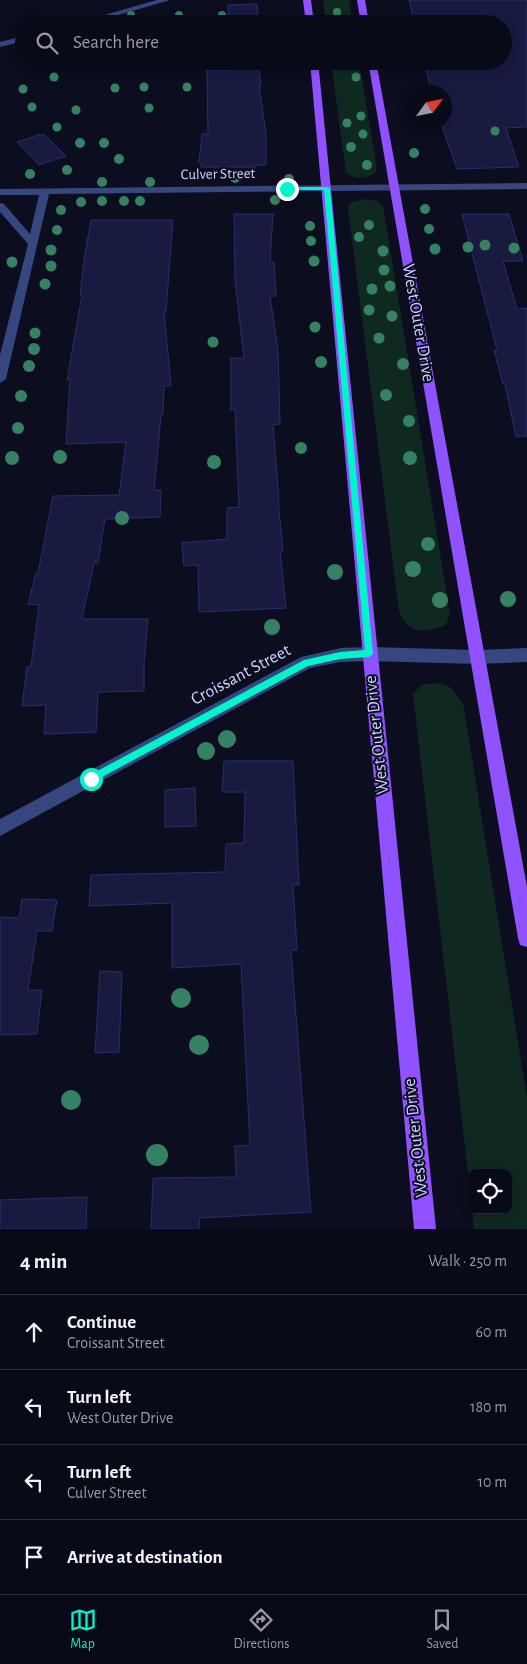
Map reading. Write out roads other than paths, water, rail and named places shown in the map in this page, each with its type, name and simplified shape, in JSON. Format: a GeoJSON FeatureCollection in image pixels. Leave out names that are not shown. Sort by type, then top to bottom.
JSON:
{"type":"FeatureCollection","features":[{"type":"Feature","properties":{"kind":"main road"},"geometry":{"type":"LineString","coordinates":[[308,0],[309,15]]}},
{"type":"Feature","properties":{"kind":"main road"},"geometry":{"type":"LineString","coordinates":[[361,0],[364,15]]}},
{"type":"Feature","properties":{"kind":"main road","name":"West Outer Drive"},"geometry":{"type":"LineString","coordinates":[[315,70],[425,1229]]}},
{"type":"Feature","properties":{"kind":"main road","name":"West Outer Drive"},"geometry":{"type":"LineString","coordinates":[[374,70],[527,938]]}},
{"type":"Feature","properties":{"kind":"street"},"geometry":{"type":"LineString","coordinates":[[110,15],[166,0]]}},
{"type":"Feature","properties":{"kind":"street"},"geometry":{"type":"LineString","coordinates":[[0,45],[15,41]]}},
{"type":"Feature","properties":{"kind":"street","name":"Culver Street"},"geometry":{"type":"LineString","coordinates":[[0,192],[527,186]]}},
{"type":"Feature","properties":{"kind":"street"},"geometry":{"type":"LineString","coordinates":[[0,378],[45,192]]}},
{"type":"Feature","properties":{"kind":"street"},"geometry":{"type":"LineString","coordinates":[[0,206],[33,244]]}},
{"type":"Feature","properties":{"kind":"street","name":"Croissant Street"},"geometry":{"type":"LineString","coordinates":[[0,828],[306,662],[340,656],[369,654],[477,657],[527,655]]}}]}
